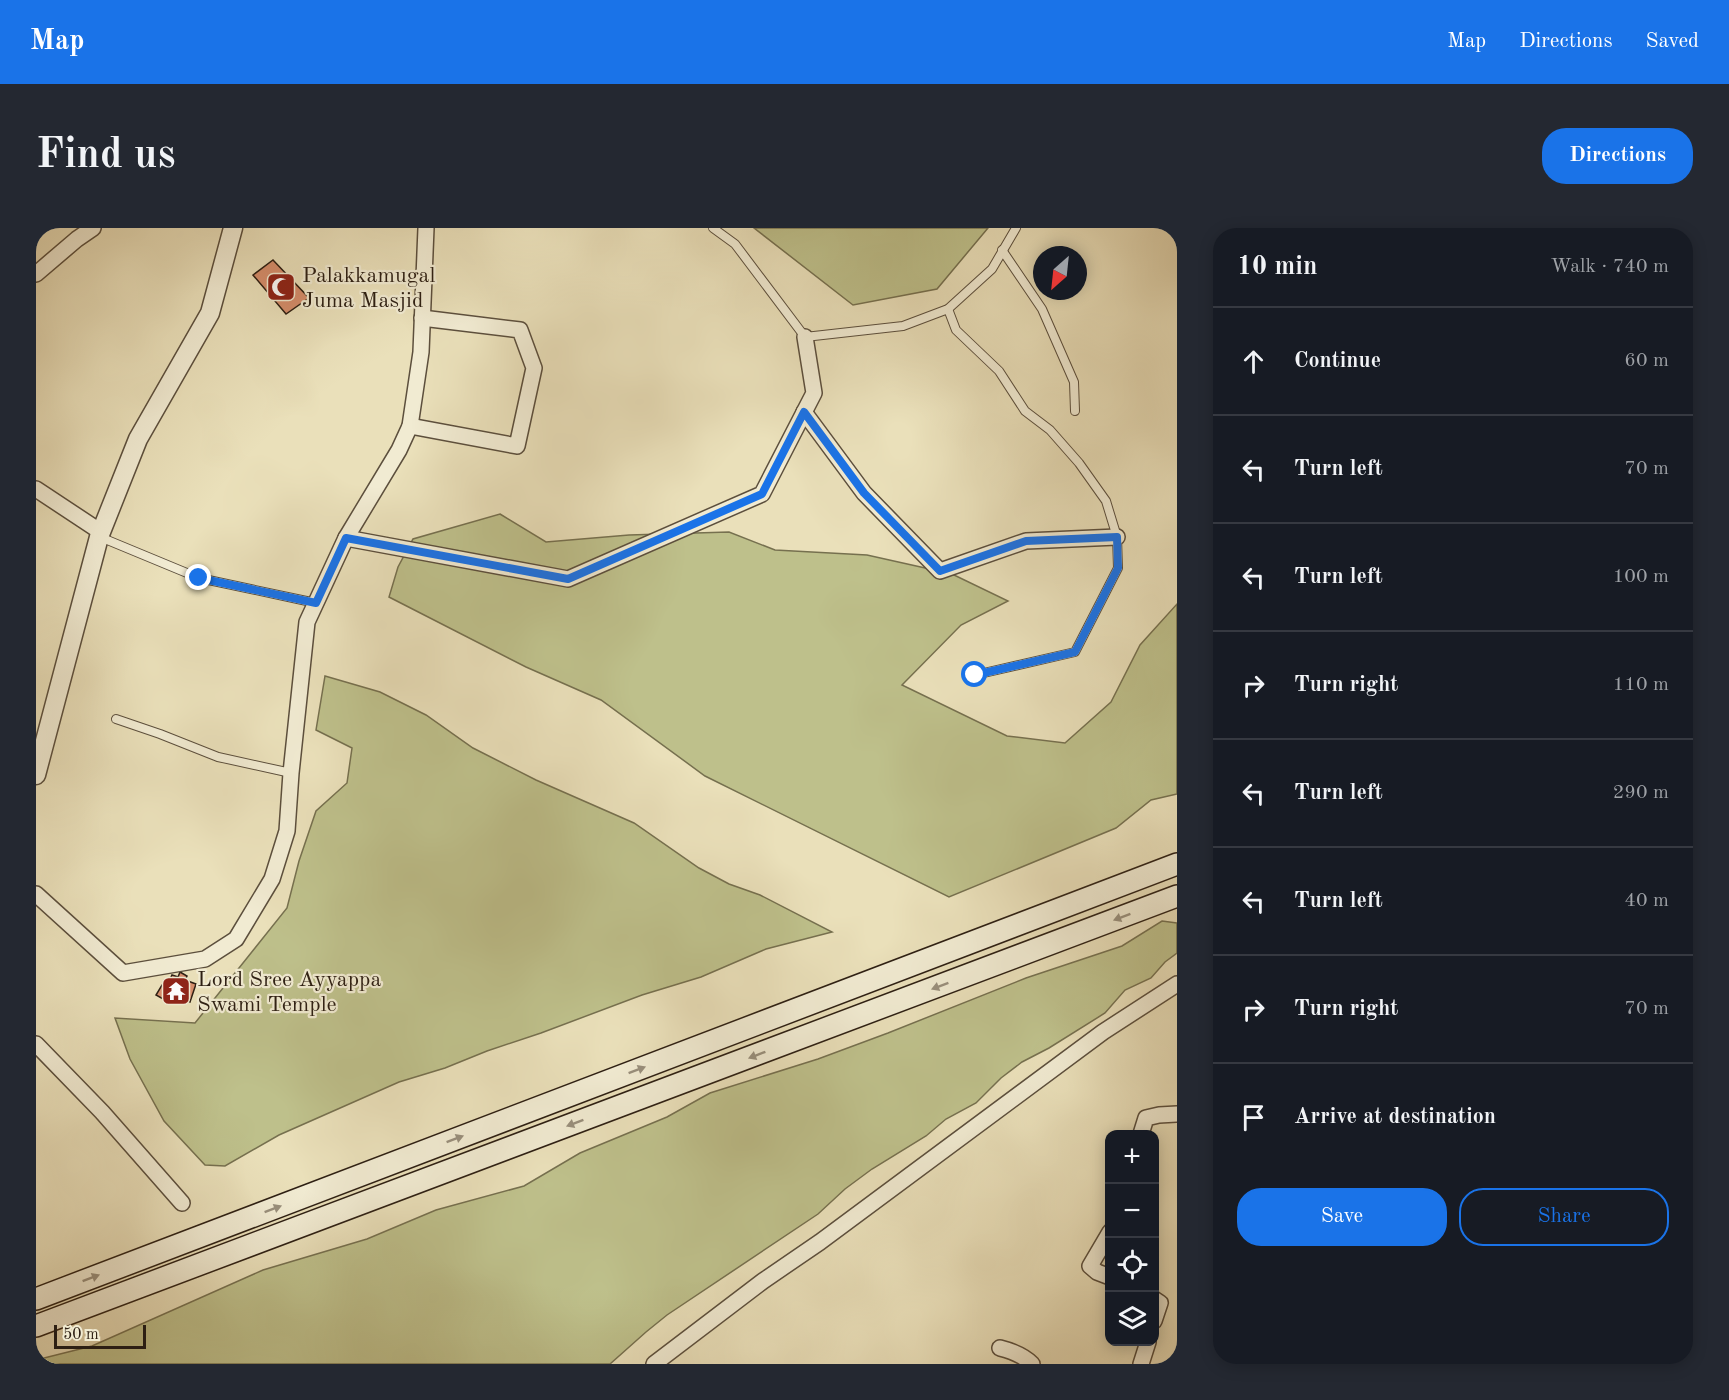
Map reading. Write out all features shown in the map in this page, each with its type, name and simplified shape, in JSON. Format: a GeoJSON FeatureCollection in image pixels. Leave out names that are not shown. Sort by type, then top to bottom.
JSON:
{"type":"FeatureCollection","features":[{"type":"Feature","properties":{"kind":"main road"},"geometry":{"type":"LineString","coordinates":[[36,1299],[1177,864]]}},
{"type":"Feature","properties":{"kind":"main road"},"geometry":{"type":"LineString","coordinates":[[36,1326],[1177,897]]}},
{"type":"Feature","properties":{"kind":"street"},"geometry":{"type":"LineString","coordinates":[[36,274],[93,228]]}},
{"type":"Feature","properties":{"kind":"street"},"geometry":{"type":"LineString","coordinates":[[36,775],[100,534],[138,439],[210,313],[232,228]]}},
{"type":"Feature","properties":{"kind":"street"},"geometry":{"type":"LineString","coordinates":[[36,894],[123,973],[205,959],[236,939],[272,879],[288,831],[291,773],[307,622],[346,538],[399,450],[410,426],[421,352],[426,228]]}},
{"type":"Feature","properties":{"kind":"street"},"geometry":{"type":"LineString","coordinates":[[410,426],[517,446],[534,368],[519,330],[422,318]]}},
{"type":"Feature","properties":{"kind":"street"},"geometry":{"type":"LineString","coordinates":[[346,538],[568,579],[762,494],[814,393],[805,338]]}},
{"type":"Feature","properties":{"kind":"street"},"geometry":{"type":"LineString","coordinates":[[804,412],[864,493],[940,571],[1026,541],[1117,537]]}},
{"type":"Feature","properties":{"kind":"street"},"geometry":{"type":"LineString","coordinates":[[36,489],[100,534]]}},
{"type":"Feature","properties":{"kind":"street"},"geometry":{"type":"LineString","coordinates":[[654,1364],[763,1281],[820,1242],[1103,1032],[1177,984]]}},
{"type":"Feature","properties":{"kind":"street"},"geometry":{"type":"LineString","coordinates":[[36,1044],[102,1112],[182,1203]]}},
{"type":"Feature","properties":{"kind":"street"},"geometry":{"type":"LineString","coordinates":[[1142,1130],[1146,1118],[1177,1114]]}},
{"type":"Feature","properties":{"kind":"street"},"geometry":{"type":"LineString","coordinates":[[1105,1240],[1090,1266],[1105,1275]]}},
{"type":"Feature","properties":{"kind":"street"},"geometry":{"type":"LineString","coordinates":[[1141,1364],[1146,1346]]}},
{"type":"Feature","properties":{"kind":"street"},"geometry":{"type":"LineString","coordinates":[[1000,1348],[1012,1351],[1032,1364]]}},
{"type":"Feature","properties":{"kind":"lane"},"geometry":{"type":"LineString","coordinates":[[712,228],[735,244],[805,338],[903,326],[948,309],[992,269],[1017,228]]}},
{"type":"Feature","properties":{"kind":"lane"},"geometry":{"type":"LineString","coordinates":[[1002,250],[1042,309],[1074,382],[1075,411]]}},
{"type":"Feature","properties":{"kind":"lane"},"geometry":{"type":"LineString","coordinates":[[948,309],[956,330],[999,371],[1025,411],[1050,430],[1079,463],[1106,501],[1117,537],[1118,568],[1075,652],[975,675]]}},
{"type":"Feature","properties":{"kind":"lane"},"geometry":{"type":"LineString","coordinates":[[100,534],[199,578],[316,603]]}},
{"type":"Feature","properties":{"kind":"lane"},"geometry":{"type":"LineString","coordinates":[[116,719],[219,757],[291,773]]}},
{"type":"Feature","properties":{"kind":"green space"},"geometry":{"type":"Polygon","coordinates":[[[754,228],[988,228],[937,289],[853,305],[754,228]]]}},
{"type":"Feature","properties":{"kind":"green space"},"geometry":{"type":"Polygon","coordinates":[[[500,514],[546,542],[629,535],[729,532],[775,550],[867,555],[952,574],[1008,601],[961,625],[902,685],[1007,736],[1065,743],[1111,702],[1140,645],[1177,604],[1177,794],[1151,800],[1116,828],[949,897],[705,776],[601,700],[526,667],[389,597],[398,567],[413,539],[500,514]]]}},
{"type":"Feature","properties":{"kind":"green space"},"geometry":{"type":"Polygon","coordinates":[[[325,676],[380,692],[426,715],[473,748],[536,780],[634,823],[699,868],[729,884],[760,895],[832,932],[766,949],[701,977],[642,995],[445,1068],[399,1082],[279,1135],[225,1166],[205,1165],[164,1121],[130,1059],[115,1018],[195,1023],[287,908],[299,861],[316,811],[347,783],[352,748],[316,730],[325,676]]]}},
{"type":"Feature","properties":{"kind":"green space"},"geometry":{"type":"Polygon","coordinates":[[[1162,921],[1177,923],[1177,953],[1165,962],[1151,978],[1125,990],[1105,1013],[1022,1062],[1001,1078],[976,1103],[946,1119],[926,1136],[872,1169],[845,1189],[818,1214],[667,1315],[610,1364],[36,1364],[36,1360],[92,1346],[263,1270],[367,1239],[436,1210],[524,1186],[580,1153],[667,1117],[710,1093],[818,1059],[1026,978],[1122,946],[1162,921]]]}},
{"type":"Feature","properties":{"kind":"building","name":"Palakkamugal Juma Masjid"},"geometry":{"type":"Polygon","coordinates":[[[273,260],[309,298],[286,314],[253,275],[273,260]]]}},
{"type":"Feature","properties":{"kind":"building","name":"Lord Sree Ayyappa Swami Temple"},"geometry":{"type":"Polygon","coordinates":[[[180,972],[187,976],[185,980],[196,984],[190,1002],[177,996],[172,1004],[156,995],[162,985],[167,986],[172,975],[178,977],[180,972]]]}},
{"type":"Feature","properties":{"kind":"place","name":"Palakkamugal Juma Masjid"},"geometry":{"type":"Point","coordinates":[281,287]}},
{"type":"Feature","properties":{"kind":"place","name":"Lord Sree Ayyappa Swami Temple"},"geometry":{"type":"Point","coordinates":[176,991]}},
{"type":"Feature","properties":{"kind":"route"},"geometry":{"type":"LineString","coordinates":[[199,578],[316,603],[346,538],[568,579],[762,494],[804,412],[864,493],[940,571],[1026,541],[1117,537],[1118,568],[1075,652],[975,675]]}}]}
